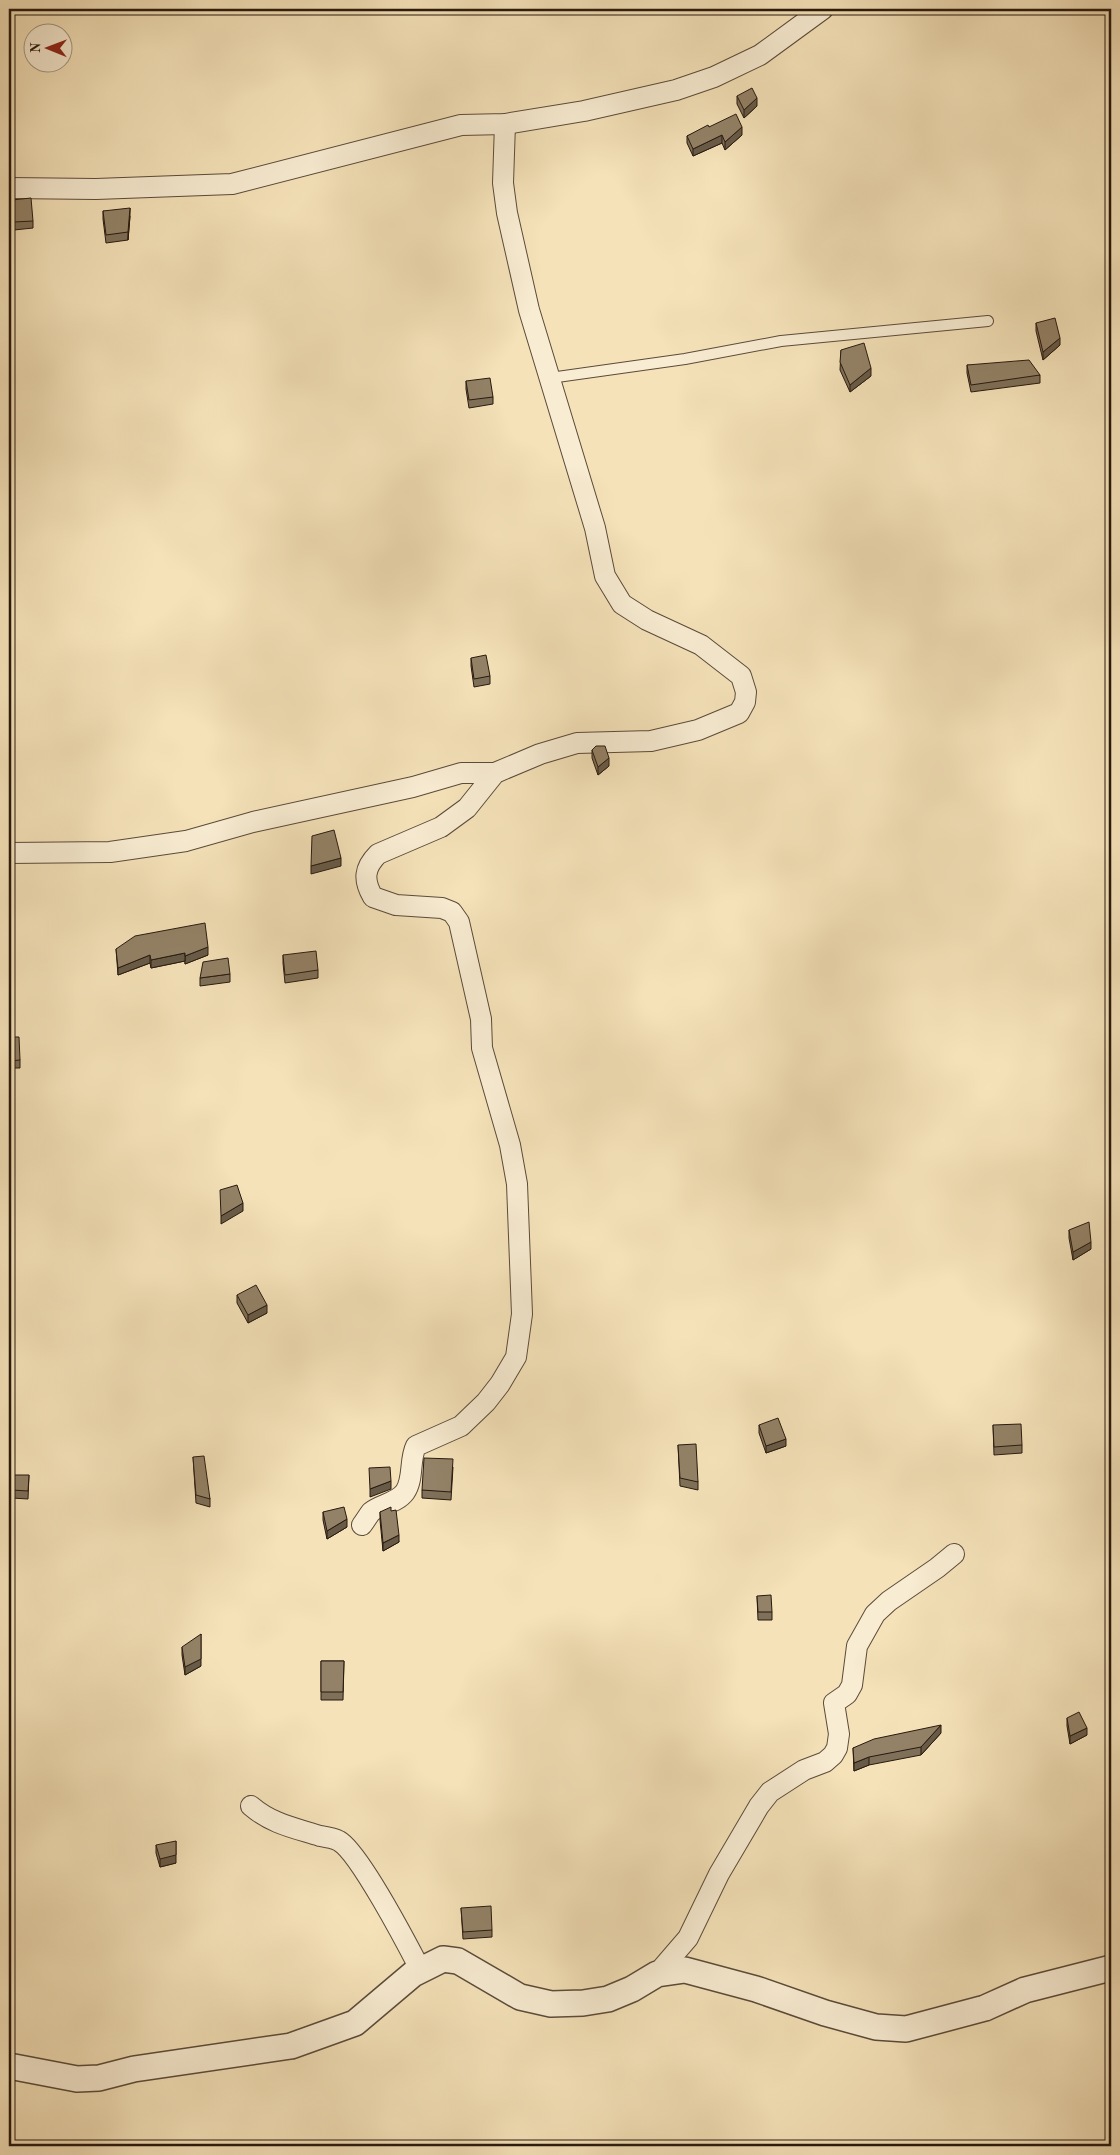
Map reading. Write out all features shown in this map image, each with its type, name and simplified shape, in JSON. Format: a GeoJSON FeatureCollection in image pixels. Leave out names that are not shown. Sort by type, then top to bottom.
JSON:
{"type":"FeatureCollection","features":[{"type":"Feature","properties":{"kind":"street"},"geometry":{"type":"LineString","coordinates":[[9,188],[96,189],[232,184],[461,125],[505,124],[676,90],[714,77],[760,55],[823,9]]}},
{"type":"Feature","properties":{"kind":"street"},"geometry":{"type":"LineString","coordinates":[[9,854],[110,852],[186,841],[253,822],[413,787],[461,773],[495,773],[540,754],[577,742],[651,741],[698,730],[739,713],[745,702],[746,692],[741,676],[701,645],[647,620],[622,604],[605,576],[595,528],[529,310],[507,213],[503,183],[505,124]]}},
{"type":"Feature","properties":{"kind":"street"},"geometry":{"type":"LineString","coordinates":[[362,1525],[372,1512],[398,1498],[405,1491],[409,1482],[411,1456],[416,1446],[461,1426],[486,1402],[516,1357],[520,1339],[522,1296],[517,1184],[508,1136],[482,1048],[481,1019],[459,922],[452,912],[442,908],[396,905],[372,898],[366,882],[366,871],[370,862],[378,854],[441,827],[467,808],[495,773]]}},
{"type":"Feature","properties":{"kind":"street"},"geometry":{"type":"LineString","coordinates":[[9,2066],[58,2077],[99,2078],[134,2069],[290,2046],[355,2024],[420,1969],[443,1959],[458,1961],[520,1998],[551,2004],[583,2003],[608,1999],[632,1989],[657,1974],[688,1938],[720,1874],[759,1806],[770,1792],[804,1770],[825,1762],[833,1755],[839,1742],[834,1703],[847,1694],[852,1685],[857,1646],[875,1614],[889,1601],[954,1554]]}},
{"type":"Feature","properties":{"kind":"street"},"geometry":{"type":"LineString","coordinates":[[251,1806],[264,1818],[282,1826],[339,1841],[351,1851],[395,1923],[420,1969]]}},
{"type":"Feature","properties":{"kind":"street"},"geometry":{"type":"LineString","coordinates":[[657,1974],[685,1970],[708,1975],[777,1995],[825,2013],[876,2027],[906,2029],[985,2008],[1025,1990],[1111,1968]]}},
{"type":"Feature","properties":{"kind":"lane"},"geometry":{"type":"LineString","coordinates":[[550,378],[685,359],[781,341],[988,321]]}},
{"type":"Feature","properties":{"kind":"building"},"geometry":{"type":"Polygon","coordinates":[[[752,88],[757,98],[744,110],[737,96],[752,88]]]}},
{"type":"Feature","properties":{"kind":"building"},"geometry":{"type":"Polygon","coordinates":[[[736,114],[742,127],[725,142],[722,135],[693,149],[687,136],[736,114]]]}},
{"type":"Feature","properties":{"kind":"building"},"geometry":{"type":"Polygon","coordinates":[[[31,198],[33,221],[14,222],[12,200],[31,198]]]}},
{"type":"Feature","properties":{"kind":"building"},"geometry":{"type":"Polygon","coordinates":[[[130,208],[128,232],[106,235],[103,211],[130,208]]]}},
{"type":"Feature","properties":{"kind":"building"},"geometry":{"type":"Polygon","coordinates":[[[1055,318],[1060,338],[1043,352],[1036,323],[1055,318]]]}},
{"type":"Feature","properties":{"kind":"building"},"geometry":{"type":"Polygon","coordinates":[[[864,343],[871,368],[850,385],[840,362],[841,350],[864,343]]]}},
{"type":"Feature","properties":{"kind":"building"},"geometry":{"type":"Polygon","coordinates":[[[1029,360],[1040,375],[971,385],[967,365],[1029,360]]]}},
{"type":"Feature","properties":{"kind":"building"},"geometry":{"type":"Polygon","coordinates":[[[490,378],[493,397],[469,400],[466,381],[490,378]]]}},
{"type":"Feature","properties":{"kind":"building"},"geometry":{"type":"Polygon","coordinates":[[[486,655],[490,676],[474,679],[471,658],[486,655]]]}},
{"type":"Feature","properties":{"kind":"building"},"geometry":{"type":"Polygon","coordinates":[[[596,746],[605,746],[609,758],[598,767],[592,750],[596,746]]]}},
{"type":"Feature","properties":{"kind":"building"},"geometry":{"type":"Polygon","coordinates":[[[334,830],[341,858],[311,866],[312,836],[334,830]]]}},
{"type":"Feature","properties":{"kind":"building"},"geometry":{"type":"Polygon","coordinates":[[[205,923],[208,947],[185,956],[185,953],[151,960],[150,955],[118,968],[116,949],[135,936],[205,923]]]}},
{"type":"Feature","properties":{"kind":"building"},"geometry":{"type":"Polygon","coordinates":[[[316,951],[318,970],[285,975],[283,955],[316,951]]]}},
{"type":"Feature","properties":{"kind":"building"},"geometry":{"type":"Polygon","coordinates":[[[228,958],[230,974],[200,978],[203,962],[228,958]]]}},
{"type":"Feature","properties":{"kind":"building"},"geometry":{"type":"Polygon","coordinates":[[[9,1037],[19,1037],[20,1060],[9,1061],[9,1037]]]}},
{"type":"Feature","properties":{"kind":"building"},"geometry":{"type":"Polygon","coordinates":[[[237,1185],[243,1203],[221,1216],[220,1190],[237,1185]]]}},
{"type":"Feature","properties":{"kind":"building"},"geometry":{"type":"Polygon","coordinates":[[[1089,1222],[1091,1242],[1073,1252],[1069,1230],[1089,1222]]]}},
{"type":"Feature","properties":{"kind":"building"},"geometry":{"type":"Polygon","coordinates":[[[256,1285],[267,1305],[248,1315],[237,1295],[256,1285]]]}},
{"type":"Feature","properties":{"kind":"building"},"geometry":{"type":"Polygon","coordinates":[[[778,1418],[786,1439],[766,1446],[759,1425],[778,1418]]]}},
{"type":"Feature","properties":{"kind":"building"},"geometry":{"type":"Polygon","coordinates":[[[1021,1424],[1022,1445],[994,1447],[993,1425],[1021,1424]]]}},
{"type":"Feature","properties":{"kind":"building"},"geometry":{"type":"Polygon","coordinates":[[[696,1444],[698,1482],[680,1478],[678,1445],[696,1444]]]}},
{"type":"Feature","properties":{"kind":"building"},"geometry":{"type":"Polygon","coordinates":[[[204,1456],[210,1499],[196,1495],[193,1457],[204,1456]]]}},
{"type":"Feature","properties":{"kind":"building"},"geometry":{"type":"Polygon","coordinates":[[[424,1458],[453,1459],[451,1492],[422,1490],[424,1458]]]}},
{"type":"Feature","properties":{"kind":"building"},"geometry":{"type":"Polygon","coordinates":[[[390,1467],[391,1481],[370,1489],[369,1468],[390,1467]]]}},
{"type":"Feature","properties":{"kind":"building"},"geometry":{"type":"Polygon","coordinates":[[[12,1475],[29,1475],[28,1491],[12,1490],[12,1475]]]}},
{"type":"Feature","properties":{"kind":"building"},"geometry":{"type":"Polygon","coordinates":[[[344,1507],[347,1519],[327,1531],[323,1512],[344,1507]]]}},
{"type":"Feature","properties":{"kind":"building"},"geometry":{"type":"Polygon","coordinates":[[[391,1507],[391,1511],[396,1510],[399,1535],[383,1543],[380,1512],[391,1507]]]}},
{"type":"Feature","properties":{"kind":"building"},"geometry":{"type":"Polygon","coordinates":[[[771,1595],[772,1612],[758,1612],[757,1596],[771,1595]]]}},
{"type":"Feature","properties":{"kind":"building"},"geometry":{"type":"Polygon","coordinates":[[[201,1634],[201,1659],[185,1667],[182,1647],[201,1634]]]}},
{"type":"Feature","properties":{"kind":"building"},"geometry":{"type":"Polygon","coordinates":[[[321,1661],[344,1661],[343,1692],[321,1692],[321,1661]]]}},
{"type":"Feature","properties":{"kind":"building"},"geometry":{"type":"Polygon","coordinates":[[[1079,1712],[1087,1728],[1070,1736],[1067,1718],[1079,1712]]]}},
{"type":"Feature","properties":{"kind":"building"},"geometry":{"type":"Polygon","coordinates":[[[941,1725],[921,1747],[869,1757],[854,1763],[853,1748],[874,1739],[941,1725]]]}},
{"type":"Feature","properties":{"kind":"building"},"geometry":{"type":"Polygon","coordinates":[[[176,1841],[176,1855],[160,1859],[156,1845],[176,1841]]]}},
{"type":"Feature","properties":{"kind":"building"},"geometry":{"type":"Polygon","coordinates":[[[491,1906],[492,1930],[463,1932],[461,1908],[491,1906]]]}}]}
